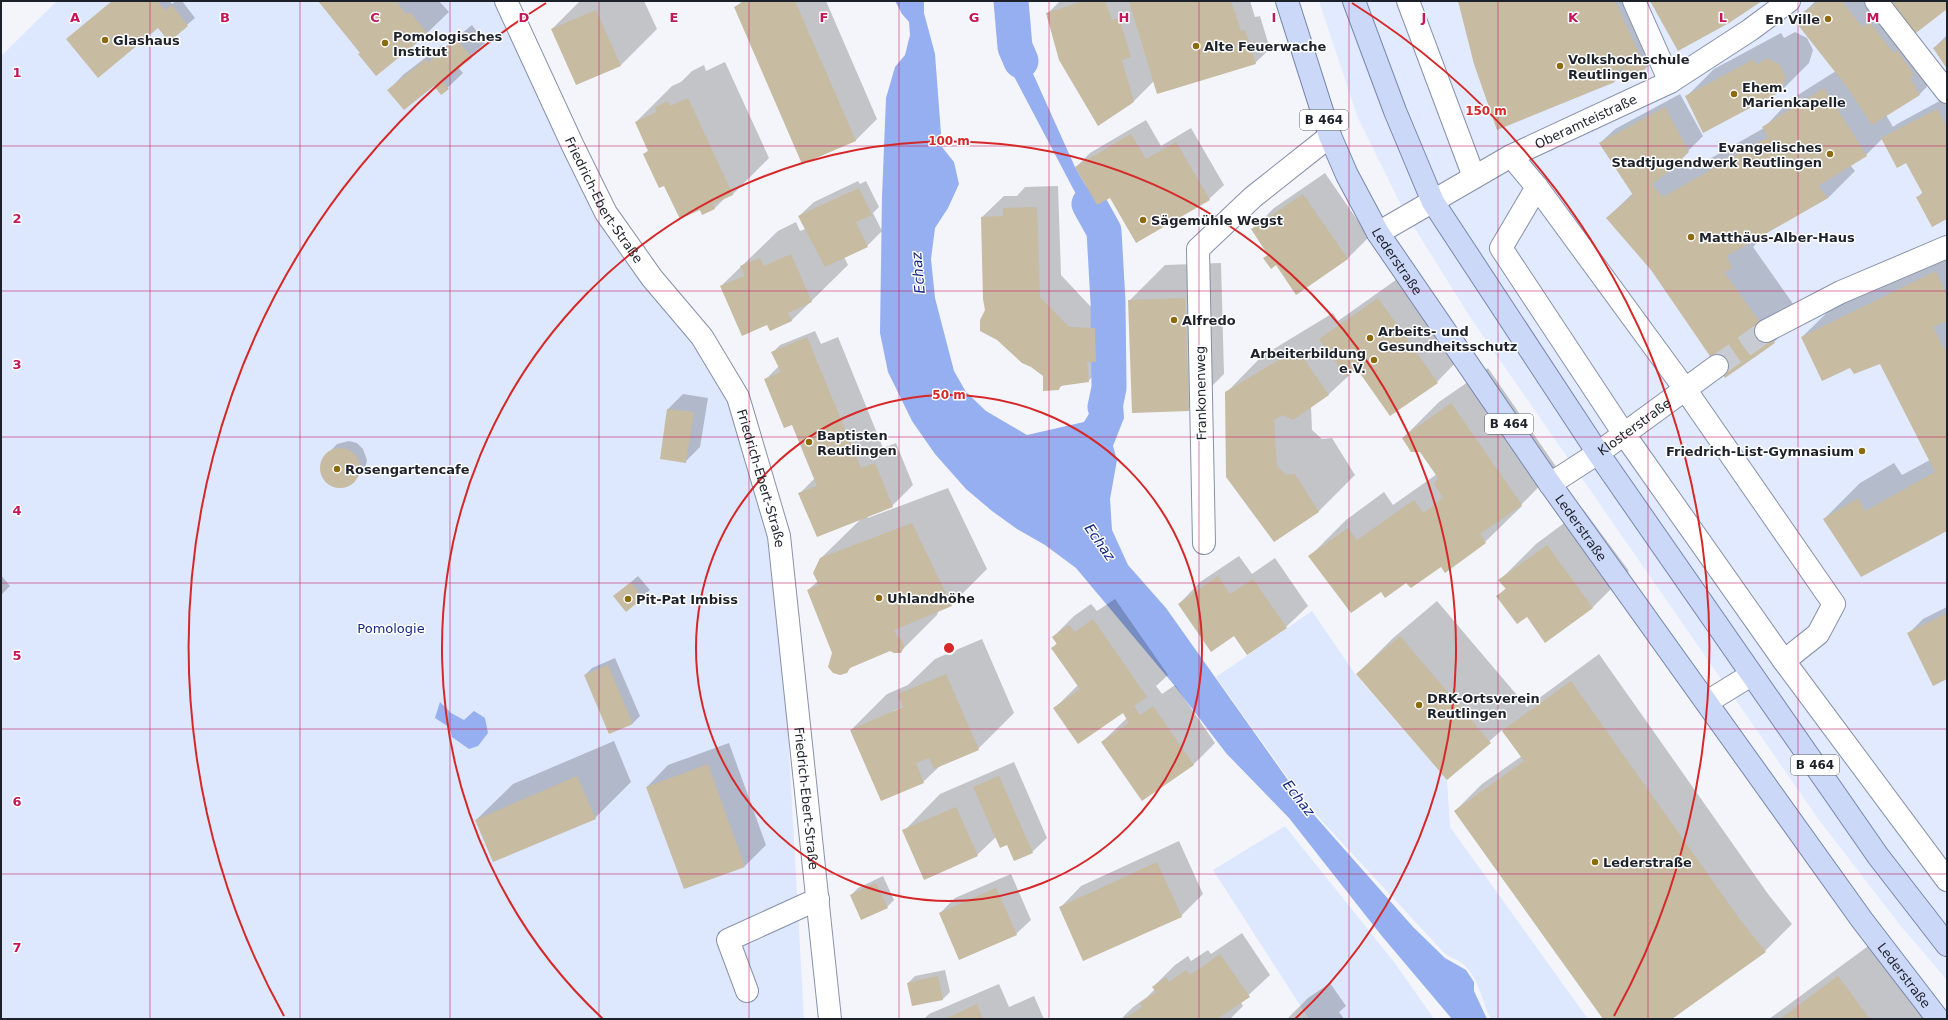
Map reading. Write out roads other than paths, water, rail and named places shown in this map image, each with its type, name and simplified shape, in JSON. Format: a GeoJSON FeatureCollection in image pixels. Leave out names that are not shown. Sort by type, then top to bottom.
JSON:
{"type":"FeatureCollection","features":[{"type":"Feature","properties":{"kind":"main road","name":"Lederstraße"},"geometry":{"type":"LineString","coordinates":[[1287,1],[1330,136],[1347,175],[1378,233],[1550,484],[1862,920],[1938,1019]]}},
{"type":"Feature","properties":{"kind":"main road","name":"B 464"},"geometry":{"type":"LineString","coordinates":[[1354,1],[1395,111],[1433,202],[1598,453],[1878,856],[1947,945]]}},
{"type":"Feature","properties":{"kind":"street","name":"Friedrich-Ebert-Straße"},"geometry":{"type":"LineString","coordinates":[[506,1],[572,146],[606,213],[652,278],[702,337],[738,397],[779,536],[830,1019]]}},
{"type":"Feature","properties":{"kind":"street"},"geometry":{"type":"LineString","coordinates":[[1408,1],[1474,177]]}},
{"type":"Feature","properties":{"kind":"street"},"geometry":{"type":"LineString","coordinates":[[1634,1],[1670,82]]}},
{"type":"Feature","properties":{"kind":"street","name":"Oberamteistraße"},"geometry":{"type":"LineString","coordinates":[[1378,233],[1511,156],[1670,82],[1750,30],[1789,1]]}},
{"type":"Feature","properties":{"kind":"street"},"geometry":{"type":"LineString","coordinates":[[1876,1],[1947,92]]}},
{"type":"Feature","properties":{"kind":"street","name":"Frankonenweg"},"geometry":{"type":"LineString","coordinates":[[1204,543],[1198,249],[1254,198],[1330,136]]}},
{"type":"Feature","properties":{"kind":"street"},"geometry":{"type":"LineString","coordinates":[[1511,156],[1537,187],[1685,388],[1834,604],[1818,634],[1784,661]]}},
{"type":"Feature","properties":{"kind":"street"},"geometry":{"type":"LineString","coordinates":[[1537,187],[1501,248],[1624,434],[1784,661],[1947,880]]}},
{"type":"Feature","properties":{"kind":"street"},"geometry":{"type":"LineString","coordinates":[[1766,331],[1841,292],[1947,247]]}},
{"type":"Feature","properties":{"kind":"street","name":"Klosterstraße"},"geometry":{"type":"LineString","coordinates":[[1550,484],[1598,453],[1717,366]]}},
{"type":"Feature","properties":{"kind":"street"},"geometry":{"type":"LineString","coordinates":[[1707,702],[1752,675]]}},
{"type":"Feature","properties":{"kind":"street"},"geometry":{"type":"LineString","coordinates":[[747,991],[728,940],[818,899]]}},
{"type":"Feature","properties":{"kind":"water","name":"Echaz"},"geometry":{"type":"Polygon","coordinates":[[[895,1],[924,1],[924,13],[935,54],[942,147],[954,162],[959,184],[948,208],[935,228],[931,259],[935,298],[954,371],[966,392],[986,411],[1027,435],[1084,422],[1095,400],[1100,376],[1101,360],[1120,360],[1124,418],[1113,446],[1117,460],[1110,499],[1112,530],[1128,565],[1166,608],[1307,807],[1413,927],[1445,958],[1466,970],[1474,982],[1474,991],[1487,1019],[1452,1019],[1381,935],[1289,818],[1226,753],[1174,685],[1076,568],[1045,545],[1017,529],[992,511],[966,489],[935,454],[912,421],[888,372],[880,333],[882,197],[886,98],[895,67],[905,55],[910,35],[909,22],[902,14],[895,1]]]}},
{"type":"Feature","properties":{"kind":"water"},"geometry":{"type":"Polygon","coordinates":[[[1001,14],[1021,14],[1021,47],[1075,167],[1097,205],[1111,224],[1117,249],[1092,249],[1091,232],[1087,215],[1008,65],[1003,46],[1001,14]]]}},
{"type":"Feature","properties":{"kind":"water"},"geometry":{"type":"Polygon","coordinates":[[[1098,288],[1118,288],[1118,341],[1100,340],[1098,288]]]}},
{"type":"Feature","properties":{"kind":"water"},"geometry":{"type":"Polygon","coordinates":[[[440,702],[451,713],[464,720],[474,711],[485,718],[488,733],[478,746],[469,749],[452,737],[449,727],[435,718],[440,702]]]}},
{"type":"Feature","properties":{"kind":"waterway"},"geometry":{"type":"LineString","coordinates":[[1011,1],[1015,47],[1021,61]]}},
{"type":"Feature","properties":{"kind":"waterway"},"geometry":{"type":"LineString","coordinates":[[1089,204],[1104,231],[1108,302],[1109,388],[1105,407]]}},
{"type":"Feature","properties":{"kind":"tunnel"},"geometry":{"type":"LineString","coordinates":[[1717,366],[1766,331]]}},
{"type":"Feature","properties":{"kind":"place","name":"En Ville"},"geometry":{"type":"Point","coordinates":[1828,19]}},
{"type":"Feature","properties":{"kind":"place","name":"Glashaus"},"geometry":{"type":"Point","coordinates":[105,40]}},
{"type":"Feature","properties":{"kind":"place","name":"Pomologisches Institut"},"geometry":{"type":"Point","coordinates":[385,43]}},
{"type":"Feature","properties":{"kind":"place","name":"Alte Feuerwache"},"geometry":{"type":"Point","coordinates":[1196,46]}},
{"type":"Feature","properties":{"kind":"place","name":"Volkshochschule Reutlingen"},"geometry":{"type":"Point","coordinates":[1560,66]}},
{"type":"Feature","properties":{"kind":"place","name":"Ehem. Marienkapelle"},"geometry":{"type":"Point","coordinates":[1734,94]}},
{"type":"Feature","properties":{"kind":"place","name":"Evangelisches Stadtjugendwerk Reutlingen"},"geometry":{"type":"Point","coordinates":[1830,154]}},
{"type":"Feature","properties":{"kind":"place","name":"Sägemühle Wegst"},"geometry":{"type":"Point","coordinates":[1143,220]}},
{"type":"Feature","properties":{"kind":"place","name":"Matthäus-Alber-Haus"},"geometry":{"type":"Point","coordinates":[1691,237]}},
{"type":"Feature","properties":{"kind":"place","name":"Alfredo"},"geometry":{"type":"Point","coordinates":[1174,320]}},
{"type":"Feature","properties":{"kind":"place","name":"Arbeits- und Gesundheitsschutz"},"geometry":{"type":"Point","coordinates":[1370,338]}},
{"type":"Feature","properties":{"kind":"place","name":"Arbeiterbildung e.V."},"geometry":{"type":"Point","coordinates":[1374,360]}},
{"type":"Feature","properties":{"kind":"place","name":"Baptisten Reutlingen"},"geometry":{"type":"Point","coordinates":[809,442]}},
{"type":"Feature","properties":{"kind":"place","name":"Friedrich-List-Gymnasium"},"geometry":{"type":"Point","coordinates":[1862,451]}},
{"type":"Feature","properties":{"kind":"place","name":"Rosengartencafe"},"geometry":{"type":"Point","coordinates":[337,469]}},
{"type":"Feature","properties":{"kind":"place","name":"Uhlandhöhe"},"geometry":{"type":"Point","coordinates":[879,598]}},
{"type":"Feature","properties":{"kind":"place","name":"Pit-Pat Imbiss"},"geometry":{"type":"Point","coordinates":[628,599]}},
{"type":"Feature","properties":{"kind":"place","name":"DRK-Ortsverein Reutlingen"},"geometry":{"type":"Point","coordinates":[1419,705]}},
{"type":"Feature","properties":{"kind":"place","name":"Lederstraße"},"geometry":{"type":"Point","coordinates":[1595,862]}},
{"type":"Feature","properties":{"kind":"park label","name":"Pomologie"},"geometry":{"type":"Point","coordinates":[391,628]}}]}
